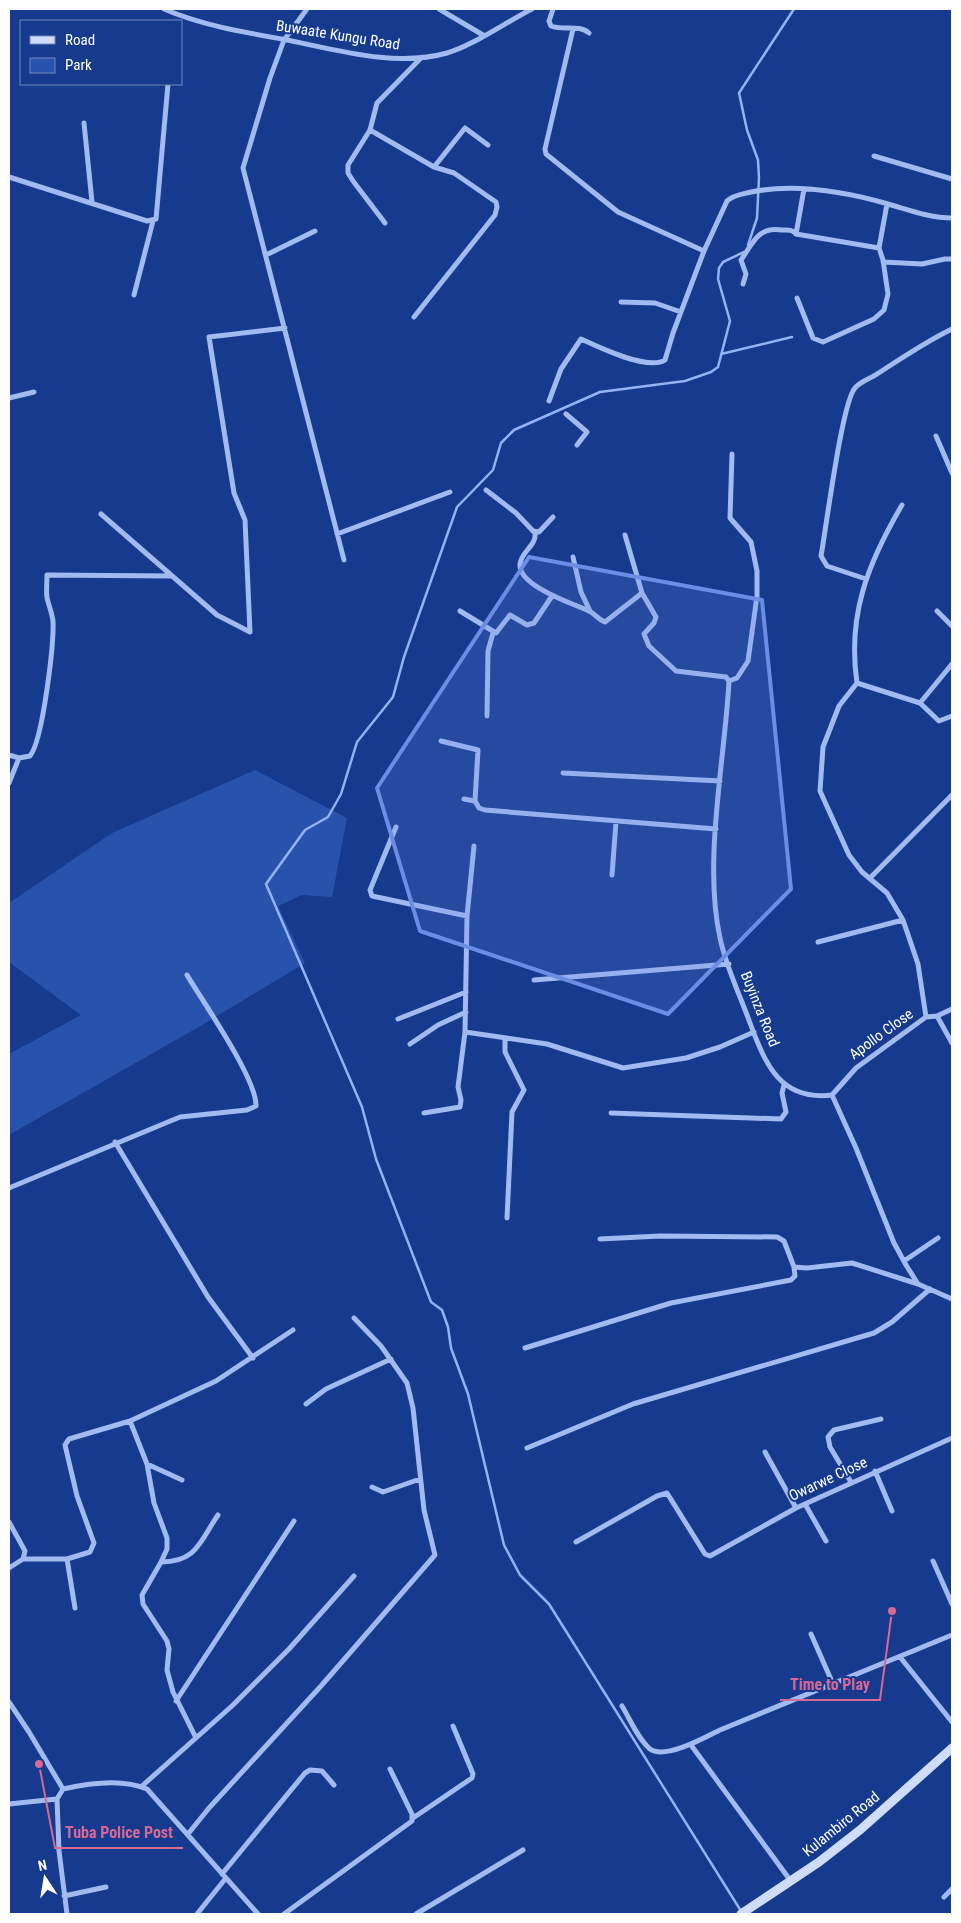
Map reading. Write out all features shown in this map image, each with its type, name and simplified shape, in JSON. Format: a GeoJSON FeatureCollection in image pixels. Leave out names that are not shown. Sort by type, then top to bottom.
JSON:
{"type":"FeatureCollection","features":[{"type":"Feature","properties":{"kind":"street","name":"Buwaate Kungu Road"},"geometry":{"type":"LineString","coordinates":[[164,9],[178,15],[233,30],[382,57],[421,57],[448,53],[532,9]]}},
{"type":"Feature","properties":{"kind":"street"},"geometry":{"type":"LineString","coordinates":[[307,9],[284,40],[270,78],[244,168],[344,560]]}},
{"type":"Feature","properties":{"kind":"street"},"geometry":{"type":"LineString","coordinates":[[439,9],[483,35]]}},
{"type":"Feature","properties":{"kind":"street"},"geometry":{"type":"LineString","coordinates":[[553,9],[549,21],[551,26],[558,29],[581,29],[589,33]]}},
{"type":"Feature","properties":{"kind":"street"},"geometry":{"type":"LineString","coordinates":[[176,20],[178,15]]}},
{"type":"Feature","properties":{"kind":"street"},"geometry":{"type":"LineString","coordinates":[[573,29],[545,149],[546,154],[618,212],[704,251]]}},
{"type":"Feature","properties":{"kind":"street"},"geometry":{"type":"LineString","coordinates":[[385,223],[348,174],[348,165],[353,154],[370,130],[377,103],[421,57]]}},
{"type":"Feature","properties":{"kind":"street"},"geometry":{"type":"LineString","coordinates":[[134,295],[152,221],[158,215],[168,85]]}},
{"type":"Feature","properties":{"kind":"street"},"geometry":{"type":"LineString","coordinates":[[84,123],[92,202]]}},
{"type":"Feature","properties":{"kind":"street"},"geometry":{"type":"LineString","coordinates":[[434,167],[466,128],[488,145]]}},
{"type":"Feature","properties":{"kind":"street"},"geometry":{"type":"LineString","coordinates":[[370,130],[434,167],[454,172],[496,202],[495,215],[414,317]]}},
{"type":"Feature","properties":{"kind":"street"},"geometry":{"type":"LineString","coordinates":[[874,156],[952,180]]}},
{"type":"Feature","properties":{"kind":"street"},"geometry":{"type":"LineString","coordinates":[[9,177],[152,221]]}},
{"type":"Feature","properties":{"kind":"street"},"geometry":{"type":"LineString","coordinates":[[796,234],[804,189]]}},
{"type":"Feature","properties":{"kind":"street"},"geometry":{"type":"LineString","coordinates":[[549,401],[561,369],[581,339],[616,356],[661,363],[665,360],[704,251],[729,199],[759,191],[804,189],[887,204],[926,215],[952,218]]}},
{"type":"Feature","properties":{"kind":"street"},"geometry":{"type":"LineString","coordinates":[[797,298],[813,338],[823,342],[880,315],[887,302],[888,294],[879,248],[887,204]]}},
{"type":"Feature","properties":{"kind":"street"},"geometry":{"type":"LineString","coordinates":[[743,284],[746,274],[741,260],[762,232],[773,228],[792,230],[796,234],[879,248]]}},
{"type":"Feature","properties":{"kind":"street"},"geometry":{"type":"LineString","coordinates":[[266,255],[315,231]]}},
{"type":"Feature","properties":{"kind":"street"},"geometry":{"type":"LineString","coordinates":[[883,262],[926,264],[944,259],[952,259]]}},
{"type":"Feature","properties":{"kind":"street"},"geometry":{"type":"LineString","coordinates":[[621,302],[655,302],[681,312]]}},
{"type":"Feature","properties":{"kind":"street"},"geometry":{"type":"LineString","coordinates":[[101,514],[217,615],[250,632],[245,520],[234,493],[209,337],[285,328]]}},
{"type":"Feature","properties":{"kind":"street"},"geometry":{"type":"LineString","coordinates":[[866,579],[826,566],[821,556],[842,428],[850,397],[854,389],[864,381],[924,343],[952,329]]}},
{"type":"Feature","properties":{"kind":"street"},"geometry":{"type":"LineString","coordinates":[[9,398],[34,392]]}},
{"type":"Feature","properties":{"kind":"street"},"geometry":{"type":"LineString","coordinates":[[566,414],[587,432],[577,445]]}},
{"type":"Feature","properties":{"kind":"street"},"geometry":{"type":"LineString","coordinates":[[936,436],[952,473]]}},
{"type":"Feature","properties":{"kind":"street"},"geometry":{"type":"LineString","coordinates":[[625,535],[642,593],[656,617],[654,623],[644,634],[645,639],[676,671],[726,677],[729,681],[737,678],[748,661],[757,596],[754,550],[747,537],[732,522],[729,514],[732,454]]}},
{"type":"Feature","properties":{"kind":"street"},"geometry":{"type":"LineString","coordinates":[[486,490],[534,531],[536,538],[521,560],[520,568],[526,576],[552,596],[590,612],[603,621],[607,621],[642,593]]}},
{"type":"Feature","properties":{"kind":"street"},"geometry":{"type":"LineString","coordinates":[[337,534],[450,492]]}},
{"type":"Feature","properties":{"kind":"street"},"geometry":{"type":"LineString","coordinates":[[902,505],[878,547],[866,579],[854,631],[857,683],[920,703],[940,721],[952,716]]}},
{"type":"Feature","properties":{"kind":"street"},"geometry":{"type":"LineString","coordinates":[[534,531],[539,532],[552,518]]}},
{"type":"Feature","properties":{"kind":"street"},"geometry":{"type":"LineString","coordinates":[[573,557],[581,592],[590,612]]}},
{"type":"Feature","properties":{"kind":"street"},"geometry":{"type":"LineString","coordinates":[[9,756],[19,758],[30,756],[34,749],[48,680],[53,623],[47,596],[47,576],[170,576]]}},
{"type":"Feature","properties":{"kind":"street"},"geometry":{"type":"LineString","coordinates":[[460,611],[493,632],[498,632],[510,615],[528,625],[534,624],[552,596]]}},
{"type":"Feature","properties":{"kind":"street"},"geometry":{"type":"LineString","coordinates":[[937,611],[952,626]]}},
{"type":"Feature","properties":{"kind":"street"},"geometry":{"type":"LineString","coordinates":[[487,716],[488,651],[493,632]]}},
{"type":"Feature","properties":{"kind":"street"},"geometry":{"type":"LineString","coordinates":[[920,703],[952,664]]}},
{"type":"Feature","properties":{"kind":"street","name":"Buyinza Road"},"geometry":{"type":"LineString","coordinates":[[729,681],[716,829],[715,873],[718,929],[728,964],[754,1032],[766,1059],[784,1085]]}},
{"type":"Feature","properties":{"kind":"street","name":"Apollo Close"},"geometry":{"type":"LineString","coordinates":[[832,1095],[856,1068],[926,1017],[918,964],[903,920],[887,893],[856,865],[821,797],[819,784],[823,747],[833,718],[843,700],[857,683]]}},
{"type":"Feature","properties":{"kind":"street"},"geometry":{"type":"LineString","coordinates":[[441,741],[478,750],[475,801],[479,808],[491,812],[716,829]]}},
{"type":"Feature","properties":{"kind":"street"},"geometry":{"type":"LineString","coordinates":[[9,783],[19,758]]}},
{"type":"Feature","properties":{"kind":"street"},"geometry":{"type":"LineString","coordinates":[[563,773],[720,781]]}},
{"type":"Feature","properties":{"kind":"street"},"geometry":{"type":"LineString","coordinates":[[871,877],[952,795]]}},
{"type":"Feature","properties":{"kind":"street"},"geometry":{"type":"LineString","coordinates":[[464,799],[475,801]]}},
{"type":"Feature","properties":{"kind":"street"},"geometry":{"type":"LineString","coordinates":[[612,875],[616,822]]}},
{"type":"Feature","properties":{"kind":"street"},"geometry":{"type":"LineString","coordinates":[[396,827],[370,890],[372,896],[467,916]]}},
{"type":"Feature","properties":{"kind":"street"},"geometry":{"type":"LineString","coordinates":[[424,1113],[460,1107],[461,1100],[458,1087],[466,1032],[467,916],[474,846]]}},
{"type":"Feature","properties":{"kind":"street"},"geometry":{"type":"LineString","coordinates":[[818,942],[903,920]]}},
{"type":"Feature","properties":{"kind":"street"},"geometry":{"type":"LineString","coordinates":[[534,980],[728,964]]}},
{"type":"Feature","properties":{"kind":"street"},"geometry":{"type":"LineString","coordinates":[[9,1188],[115,1142],[180,1117],[247,1110],[256,1106],[254,1096],[239,1061],[187,975]]}},
{"type":"Feature","properties":{"kind":"street"},"geometry":{"type":"LineString","coordinates":[[398,1019],[466,992]]}},
{"type":"Feature","properties":{"kind":"street"},"geometry":{"type":"LineString","coordinates":[[926,1017],[937,1016],[952,1009]]}},
{"type":"Feature","properties":{"kind":"street"},"geometry":{"type":"LineString","coordinates":[[410,1044],[466,1012]]}},
{"type":"Feature","properties":{"kind":"street"},"geometry":{"type":"LineString","coordinates":[[937,1016],[952,1043]]}},
{"type":"Feature","properties":{"kind":"street"},"geometry":{"type":"LineString","coordinates":[[454,1018],[466,1022]]}},
{"type":"Feature","properties":{"kind":"street"},"geometry":{"type":"LineString","coordinates":[[466,1032],[560,1048],[623,1068],[662,1063],[708,1052],[754,1032]]}},
{"type":"Feature","properties":{"kind":"street"},"geometry":{"type":"LineString","coordinates":[[505,1038],[505,1052],[524,1090],[512,1112],[507,1218]]}},
{"type":"Feature","properties":{"kind":"street"},"geometry":{"type":"LineString","coordinates":[[610,1113],[781,1118],[786,1112],[782,1093],[784,1085],[798,1094],[818,1097],[832,1095],[856,1148],[894,1243],[918,1284]]}},
{"type":"Feature","properties":{"kind":"street"},"geometry":{"type":"LineString","coordinates":[[115,1142],[208,1298],[253,1358]]}},
{"type":"Feature","properties":{"kind":"street"},"geometry":{"type":"LineString","coordinates":[[525,1348],[671,1303],[791,1280],[795,1276],[794,1267],[784,1241],[777,1237],[660,1236],[600,1239]]}},
{"type":"Feature","properties":{"kind":"street"},"geometry":{"type":"LineString","coordinates":[[904,1261],[938,1238]]}},
{"type":"Feature","properties":{"kind":"street"},"geometry":{"type":"LineString","coordinates":[[794,1267],[807,1268],[849,1263],[918,1284],[952,1299]]}},
{"type":"Feature","properties":{"kind":"street"},"geometry":{"type":"LineString","coordinates":[[527,1448],[633,1404],[874,1333],[892,1322],[930,1289]]}},
{"type":"Feature","properties":{"kind":"street"},"geometry":{"type":"LineString","coordinates":[[188,1834],[209,1808],[321,1686],[435,1555],[424,1510],[412,1396],[407,1383],[391,1359],[354,1318]]}},
{"type":"Feature","properties":{"kind":"street"},"geometry":{"type":"LineString","coordinates":[[9,1568],[23,1559],[67,1559],[90,1552],[94,1543],[77,1496],[65,1445],[69,1439],[130,1422],[216,1381],[293,1330]]}},
{"type":"Feature","properties":{"kind":"street"},"geometry":{"type":"LineString","coordinates":[[306,1404],[320,1393],[337,1384],[391,1359]]}},
{"type":"Feature","properties":{"kind":"street"},"geometry":{"type":"LineString","coordinates":[[851,1482],[830,1447],[828,1436],[834,1430],[881,1419]]}},
{"type":"Feature","properties":{"kind":"street"},"geometry":{"type":"LineString","coordinates":[[130,1422],[147,1464],[154,1503],[167,1538],[167,1549],[143,1592],[142,1600],[145,1608],[161,1629],[167,1641],[169,1649],[167,1670],[176,1701],[196,1738]]}},
{"type":"Feature","properties":{"kind":"street","name":"Owarwe Close"},"geometry":{"type":"LineString","coordinates":[[576,1542],[665,1493],[705,1554],[710,1556],[796,1508],[952,1438]]}},
{"type":"Feature","properties":{"kind":"street"},"geometry":{"type":"LineString","coordinates":[[765,1452],[796,1508]]}},
{"type":"Feature","properties":{"kind":"street"},"geometry":{"type":"LineString","coordinates":[[147,1464],[182,1480]]}},
{"type":"Feature","properties":{"kind":"street"},"geometry":{"type":"LineString","coordinates":[[875,1471],[892,1511]]}},
{"type":"Feature","properties":{"kind":"street"},"geometry":{"type":"LineString","coordinates":[[372,1487],[384,1492],[420,1479]]}},
{"type":"Feature","properties":{"kind":"street"},"geometry":{"type":"LineString","coordinates":[[805,1504],[826,1541]]}},
{"type":"Feature","properties":{"kind":"street"},"geometry":{"type":"LineString","coordinates":[[161,1562],[177,1562],[188,1557],[218,1514]]}},
{"type":"Feature","properties":{"kind":"street"},"geometry":{"type":"LineString","coordinates":[[176,1701],[294,1521]]}},
{"type":"Feature","properties":{"kind":"street"},"geometry":{"type":"LineString","coordinates":[[9,1522],[25,1551],[23,1559]]}},
{"type":"Feature","properties":{"kind":"street"},"geometry":{"type":"LineString","coordinates":[[67,1559],[75,1608]]}},
{"type":"Feature","properties":{"kind":"street"},"geometry":{"type":"LineString","coordinates":[[933,1561],[952,1604]]}},
{"type":"Feature","properties":{"kind":"street"},"geometry":{"type":"LineString","coordinates":[[142,1786],[233,1705],[289,1649],[354,1576]]}},
{"type":"Feature","properties":{"kind":"street"},"geometry":{"type":"LineString","coordinates":[[811,1634],[833,1684]]}},
{"type":"Feature","properties":{"kind":"street"},"geometry":{"type":"LineString","coordinates":[[622,1706],[645,1743],[652,1750],[662,1752],[690,1745],[720,1730],[952,1635]]}},
{"type":"Feature","properties":{"kind":"street"},"geometry":{"type":"LineString","coordinates":[[900,1657],[952,1722]]}},
{"type":"Feature","properties":{"kind":"street"},"geometry":{"type":"LineString","coordinates":[[9,1702],[63,1790]]}},
{"type":"Feature","properties":{"kind":"street"},"geometry":{"type":"LineString","coordinates":[[284,1914],[408,1825],[413,1818],[472,1778],[473,1774],[453,1726]]}},
{"type":"Feature","properties":{"kind":"street"},"geometry":{"type":"LineString","coordinates":[[690,1745],[790,1880]]}},
{"type":"Feature","properties":{"kind":"street","name":"Kulambiro Road"},"geometry":{"type":"LineString","coordinates":[[741,1914],[818,1862],[860,1830],[952,1748]]}},
{"type":"Feature","properties":{"kind":"street"},"geometry":{"type":"LineString","coordinates":[[390,1769],[413,1818]]}},
{"type":"Feature","properties":{"kind":"street"},"geometry":{"type":"LineString","coordinates":[[197,1914],[224,1876],[305,1773],[310,1770],[322,1771],[334,1785]]}},
{"type":"Feature","properties":{"kind":"street"},"geometry":{"type":"LineString","coordinates":[[67,1914],[59,1851],[57,1799],[63,1790],[123,1782],[142,1786],[153,1794],[258,1914]]}},
{"type":"Feature","properties":{"kind":"street"},"geometry":{"type":"LineString","coordinates":[[9,1804],[57,1799]]}},
{"type":"Feature","properties":{"kind":"street"},"geometry":{"type":"LineString","coordinates":[[416,1914],[523,1850]]}},
{"type":"Feature","properties":{"kind":"street"},"geometry":{"type":"LineString","coordinates":[[64,1896],[106,1887]]}},
{"type":"Feature","properties":{"kind":"street"},"geometry":{"type":"LineString","coordinates":[[944,1897],[952,1889]]}},
{"type":"Feature","properties":{"kind":"highlighted area"},"geometry":{"type":"Polygon","coordinates":[[[529,557],[762,600],[791,889],[668,1014],[420,931],[377,788],[529,557]]]}},
{"type":"Feature","properties":{"kind":"green space"},"geometry":{"type":"Polygon","coordinates":[[[255,770],[347,818],[332,897],[302,895],[278,906],[305,963],[197,1028],[9,1135],[9,1054],[81,1015],[9,962],[9,903],[112,833],[255,770]]]}},
{"type":"Feature","properties":{"kind":"waterway"},"geometry":{"type":"LineString","coordinates":[[748,245],[757,218],[758,160],[747,130],[739,93],[794,9]]}},
{"type":"Feature","properties":{"kind":"waterway"},"geometry":{"type":"LineString","coordinates":[[741,1911],[549,1604],[520,1575],[504,1545],[468,1394],[451,1348],[448,1327],[442,1310],[431,1302],[376,1159],[362,1107],[266,884],[305,830],[328,817],[341,794],[357,742],[393,697],[404,657],[457,507],[493,470],[501,443],[514,430],[600,392],[685,381],[711,372],[718,367],[730,321],[718,279],[719,268],[723,262],[744,252]]}},
{"type":"Feature","properties":{"kind":"waterway"},"geometry":{"type":"LineString","coordinates":[[721,354],[792,337]]}},
{"type":"Feature","properties":{"kind":"place","name":"Time to Play"},"geometry":{"type":"Point","coordinates":[892,1611]}},
{"type":"Feature","properties":{"kind":"place","name":"Tuba Police Post"},"geometry":{"type":"Point","coordinates":[39,1764]}}]}
